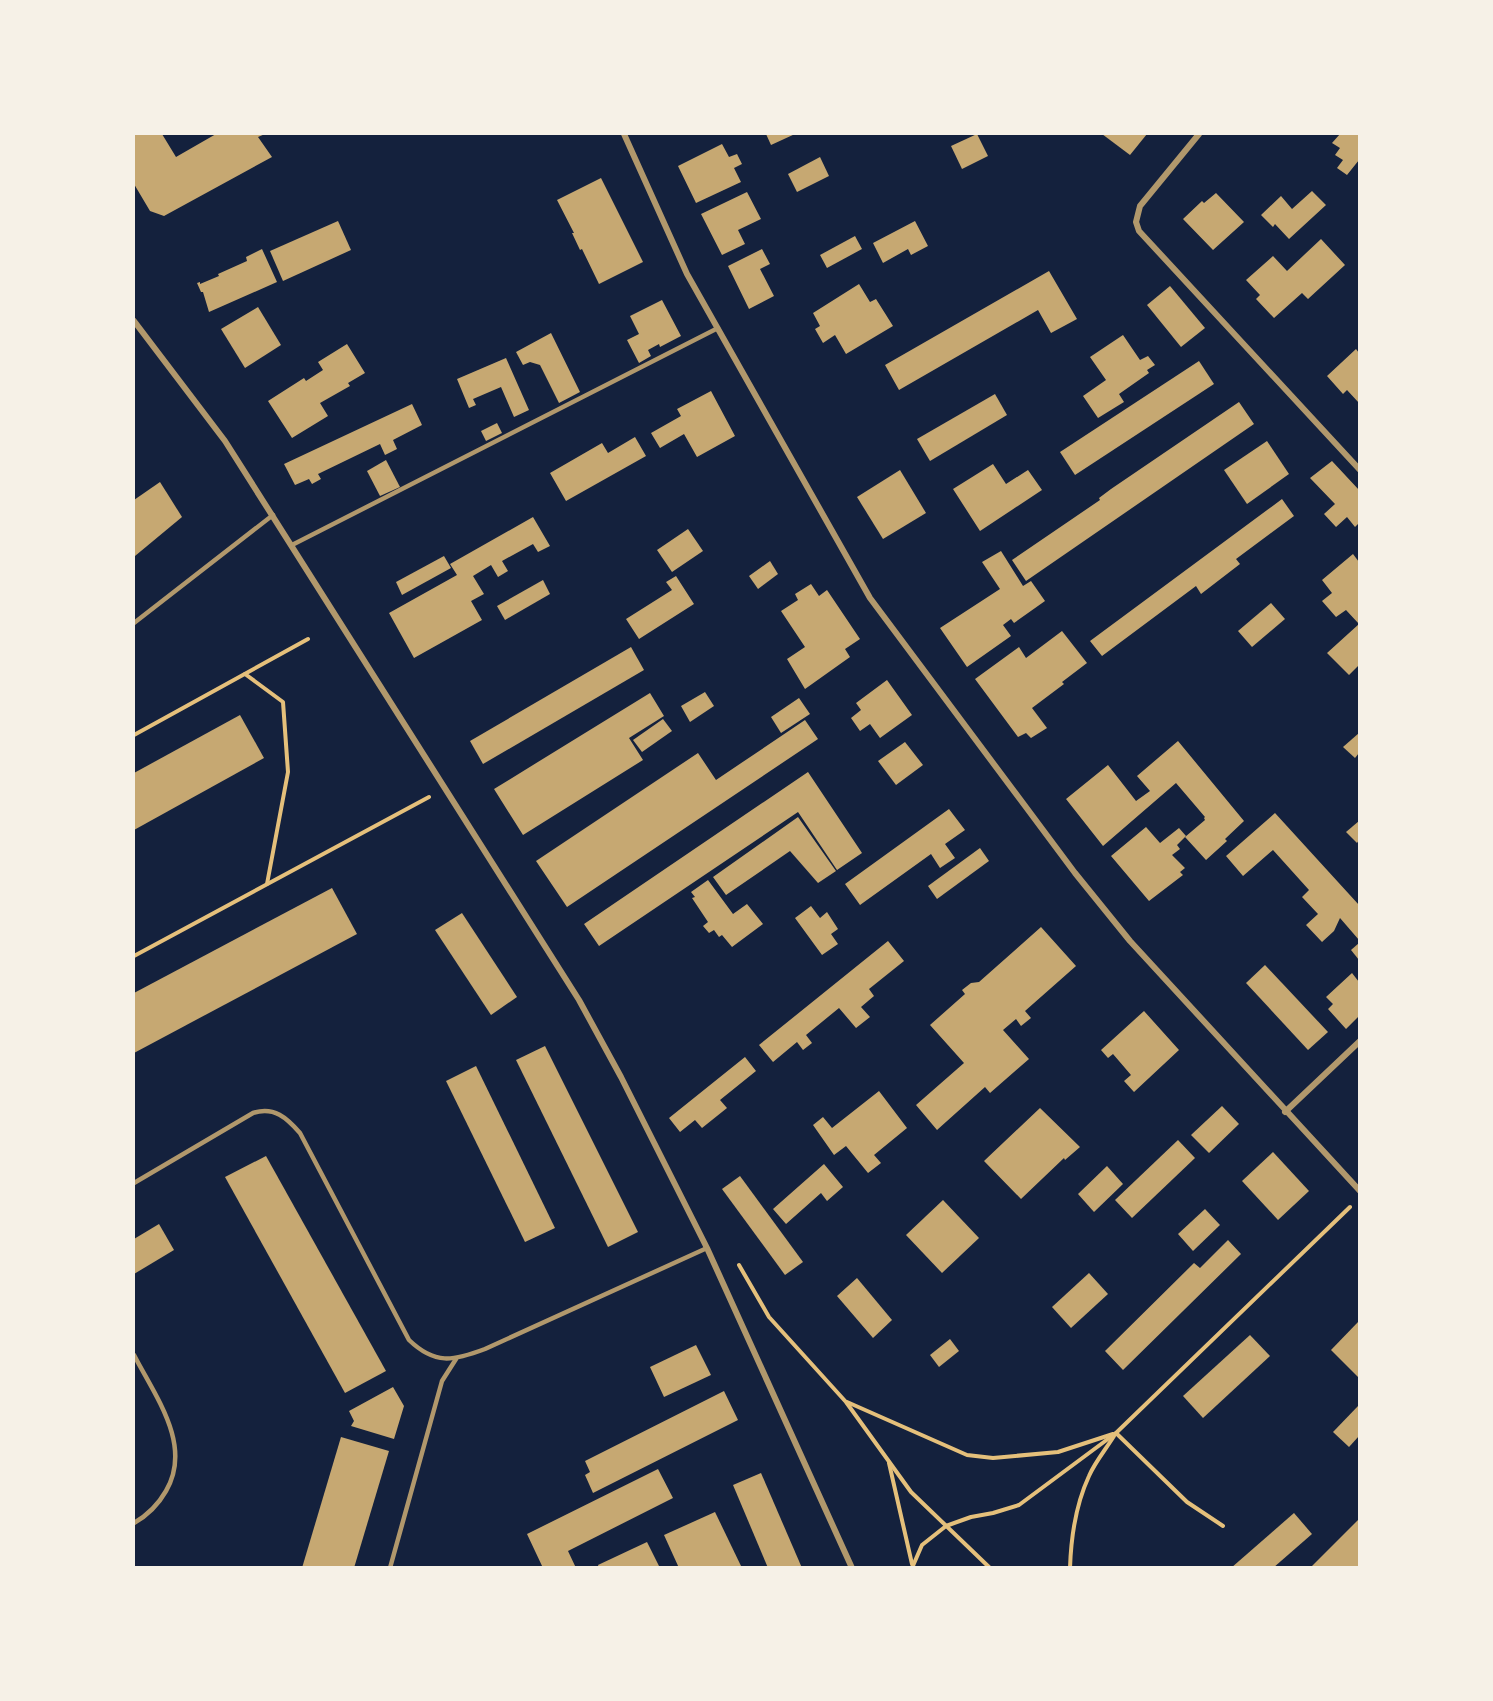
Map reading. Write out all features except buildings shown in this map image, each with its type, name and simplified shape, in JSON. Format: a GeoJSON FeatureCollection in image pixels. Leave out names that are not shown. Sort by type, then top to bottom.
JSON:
{"type":"FeatureCollection","features":[{"type":"Feature","properties":{"kind":"street"},"geometry":{"type":"LineString","coordinates":[[624,134],[687,274],[870,598],[1075,873],[1130,941],[1359,1191]]}},
{"type":"Feature","properties":{"kind":"street"},"geometry":{"type":"LineString","coordinates":[[1199,134],[1140,206],[1136,222],[1140,231],[1359,470]]}},
{"type":"Feature","properties":{"kind":"street"},"geometry":{"type":"LineString","coordinates":[[134,321],[213,423],[579,1000],[626,1086],[707,1248],[852,1568]]}},
{"type":"Feature","properties":{"kind":"street"},"geometry":{"type":"LineString","coordinates":[[1286,1112],[1359,1041]]}},
{"type":"Feature","properties":{"kind":"lane"},"geometry":{"type":"LineString","coordinates":[[292,545],[718,328]]}},
{"type":"Feature","properties":{"kind":"lane"},"geometry":{"type":"LineString","coordinates":[[134,623],[273,516]]}},
{"type":"Feature","properties":{"kind":"lane"},"geometry":{"type":"LineString","coordinates":[[134,1183],[253,1113],[265,1109],[283,1116],[300,1133],[409,1340],[419,1350],[440,1359],[456,1359],[485,1349],[707,1248]]}},
{"type":"Feature","properties":{"kind":"lane"},"geometry":{"type":"LineString","coordinates":[[134,1355],[167,1420],[176,1443],[177,1453],[174,1475],[168,1489],[152,1511],[134,1523]]}},
{"type":"Feature","properties":{"kind":"lane"},"geometry":{"type":"LineString","coordinates":[[390,1568],[442,1381],[456,1359]]}},
{"type":"Feature","properties":{"kind":"path"},"geometry":{"type":"LineString","coordinates":[[134,735],[308,639]]}},
{"type":"Feature","properties":{"kind":"path"},"geometry":{"type":"LineString","coordinates":[[245,674],[283,702],[288,772],[267,884]]}},
{"type":"Feature","properties":{"kind":"path"},"geometry":{"type":"LineString","coordinates":[[134,956],[444,789]]}},
{"type":"Feature","properties":{"kind":"path"},"geometry":{"type":"LineString","coordinates":[[912,1566],[922,1545],[946,1526],[1019,1505],[1116,1433],[1351,1206]]}},
{"type":"Feature","properties":{"kind":"path"},"geometry":{"type":"LineString","coordinates":[[737,1261],[769,1317],[846,1402],[911,1492],[990,1568]]}},
{"type":"Feature","properties":{"kind":"path"},"geometry":{"type":"LineString","coordinates":[[846,1402],[967,1455],[993,1458],[1058,1452],[1116,1433]]}},
{"type":"Feature","properties":{"kind":"path"},"geometry":{"type":"LineString","coordinates":[[1116,1433],[1186,1502],[1223,1526]]}},
{"type":"Feature","properties":{"kind":"path"},"geometry":{"type":"LineString","coordinates":[[1070,1568],[1071,1542],[1077,1511],[1089,1476],[1116,1433]]}},
{"type":"Feature","properties":{"kind":"path"},"geometry":{"type":"LineString","coordinates":[[889,1461],[912,1566]]}}]}
